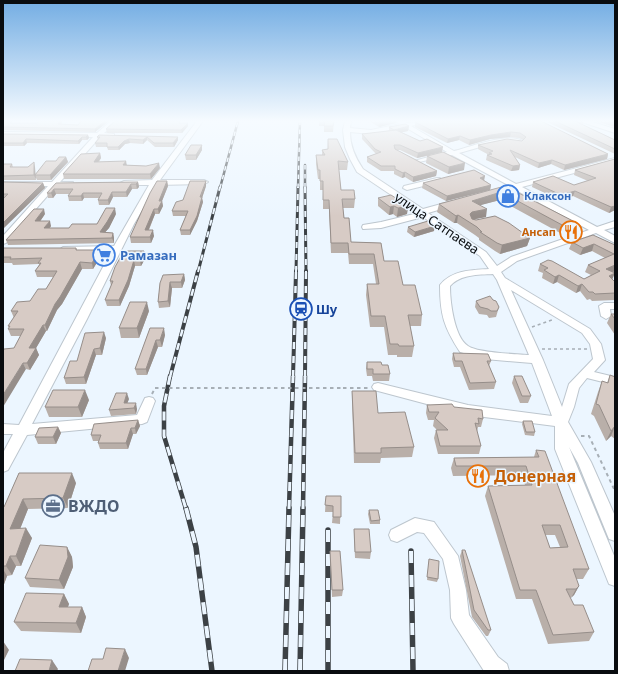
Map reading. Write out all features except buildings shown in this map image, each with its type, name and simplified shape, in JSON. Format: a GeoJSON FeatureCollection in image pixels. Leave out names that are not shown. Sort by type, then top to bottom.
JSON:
{"type":"FeatureCollection","features":[{"type":"Feature","properties":{"kind":"street"},"geometry":{"type":"LineString","coordinates":[[3,241],[83,152]]}},
{"type":"Feature","properties":{"kind":"street"},"geometry":{"type":"LineString","coordinates":[[3,466],[118,249],[127,229],[145,201],[149,190],[174,152]]}},
{"type":"Feature","properties":{"kind":"street","name":"улица Сатпаева"},"geometry":{"type":"LineString","coordinates":[[350,152],[360,170],[483,254],[498,275],[537,360],[561,422],[584,462],[615,534]]}},
{"type":"Feature","properties":{"kind":"street"},"geometry":{"type":"LineString","coordinates":[[407,188],[438,173],[414,162],[453,153],[615,240]]}},
{"type":"Feature","properties":{"kind":"street"},"geometry":{"type":"LineString","coordinates":[[608,155],[615,159]]}},
{"type":"Feature","properties":{"kind":"street"},"geometry":{"type":"LineString","coordinates":[[502,190],[615,159]]}},
{"type":"Feature","properties":{"kind":"street"},"geometry":{"type":"LineString","coordinates":[[471,172],[482,169]]}},
{"type":"Feature","properties":{"kind":"street"},"geometry":{"type":"LineString","coordinates":[[116,183],[205,182]]}},
{"type":"Feature","properties":{"kind":"street"},"geometry":{"type":"LineString","coordinates":[[3,184],[78,183]]}},
{"type":"Feature","properties":{"kind":"street"},"geometry":{"type":"LineString","coordinates":[[366,227],[423,213],[460,201]]}},
{"type":"Feature","properties":{"kind":"street"},"geometry":{"type":"LineString","coordinates":[[498,275],[505,266],[536,247],[615,224]]}},
{"type":"Feature","properties":{"kind":"street"},"geometry":{"type":"LineString","coordinates":[[50,250],[118,249]]}},
{"type":"Feature","properties":{"kind":"street"},"geometry":{"type":"LineString","coordinates":[[378,387],[468,410],[561,422],[568,407],[572,387],[599,360],[598,349],[594,340],[586,331],[498,275],[463,274],[450,280],[445,285],[445,306],[453,333],[464,349],[485,355],[537,360]]}},
{"type":"Feature","properties":{"kind":"street"},"geometry":{"type":"LineString","coordinates":[[606,316],[604,306],[615,306]]}},
{"type":"Feature","properties":{"kind":"street"},"geometry":{"type":"LineString","coordinates":[[585,374],[615,381]]}},
{"type":"Feature","properties":{"kind":"street"},"geometry":{"type":"LineString","coordinates":[[3,429],[23,430],[142,419],[149,402]]}},
{"type":"Feature","properties":{"kind":"street","name":"улица Сатпаева"},"geometry":{"type":"LineString","coordinates":[[561,422],[562,449],[615,578]]}},
{"type":"Feature","properties":{"kind":"street"},"geometry":{"type":"LineString","coordinates":[[396,535],[415,525],[429,527],[440,540],[450,556],[458,590],[460,618],[491,664],[500,671]]}},
{"type":"Feature","properties":{"kind":"path"},"geometry":{"type":"LineString","coordinates":[[523,330],[562,316]]}},
{"type":"Feature","properties":{"kind":"path"},"geometry":{"type":"LineString","coordinates":[[532,350],[598,349]]}},
{"type":"Feature","properties":{"kind":"path"},"geometry":{"type":"LineString","coordinates":[[155,388],[378,387]]}},
{"type":"Feature","properties":{"kind":"path"},"geometry":{"type":"LineString","coordinates":[[569,436],[590,436],[615,491]]}},
{"type":"Feature","properties":{"kind":"railway"},"geometry":{"type":"LineString","coordinates":[[220,188],[230,152]]}},
{"type":"Feature","properties":{"kind":"railway"},"geometry":{"type":"LineString","coordinates":[[298,188],[299,152]]}},
{"type":"Feature","properties":{"kind":"railway"},"geometry":{"type":"LineString","coordinates":[[305,165],[305,187]]}},
{"type":"Feature","properties":{"kind":"railway"},"geometry":{"type":"LineString","coordinates":[[198,272],[220,187]]}},
{"type":"Feature","properties":{"kind":"railway"},"geometry":{"type":"LineString","coordinates":[[296,272],[298,187]]}},
{"type":"Feature","properties":{"kind":"railway"},"geometry":{"type":"LineString","coordinates":[[305,187],[306,272]]}},
{"type":"Feature","properties":{"kind":"railway"},"geometry":{"type":"LineString","coordinates":[[170,377],[198,271]]}},
{"type":"Feature","properties":{"kind":"railway"},"geometry":{"type":"LineString","coordinates":[[293,377],[296,271]]}},
{"type":"Feature","properties":{"kind":"railway"},"geometry":{"type":"LineString","coordinates":[[305,377],[306,272]]}},
{"type":"Feature","properties":{"kind":"railway"},"geometry":{"type":"LineString","coordinates":[[170,376],[164,406],[164,436],[186,509]]}},
{"type":"Feature","properties":{"kind":"railway"},"geometry":{"type":"LineString","coordinates":[[289,509],[293,376]]}},
{"type":"Feature","properties":{"kind":"railway"},"geometry":{"type":"LineString","coordinates":[[303,509],[305,376]]}},
{"type":"Feature","properties":{"kind":"railway"},"geometry":{"type":"LineString","coordinates":[[186,508],[196,547],[212,671]]}},
{"type":"Feature","properties":{"kind":"railway"},"geometry":{"type":"LineString","coordinates":[[285,671],[289,508]]}},
{"type":"Feature","properties":{"kind":"railway"},"geometry":{"type":"LineString","coordinates":[[300,671],[303,508]]}},
{"type":"Feature","properties":{"kind":"railway"},"geometry":{"type":"LineString","coordinates":[[328,530],[328,671]]}},
{"type":"Feature","properties":{"kind":"railway"},"geometry":{"type":"LineString","coordinates":[[411,551],[413,671]]}},
{"type":"Feature","properties":{"kind":"place","name":"Клаксон"},"geometry":{"type":"Point","coordinates":[508,196]}},
{"type":"Feature","properties":{"kind":"place","name":"Ансап"},"geometry":{"type":"Point","coordinates":[571,232]}},
{"type":"Feature","properties":{"kind":"place","name":"Рамазан"},"geometry":{"type":"Point","coordinates":[104,255]}},
{"type":"Feature","properties":{"kind":"place","name":"Шу"},"geometry":{"type":"Point","coordinates":[301,309]}},
{"type":"Feature","properties":{"kind":"place","name":"Донерная"},"geometry":{"type":"Point","coordinates":[478,476]}},
{"type":"Feature","properties":{"kind":"place","name":"ВЖДО"},"geometry":{"type":"Point","coordinates":[53,506]}}]}
